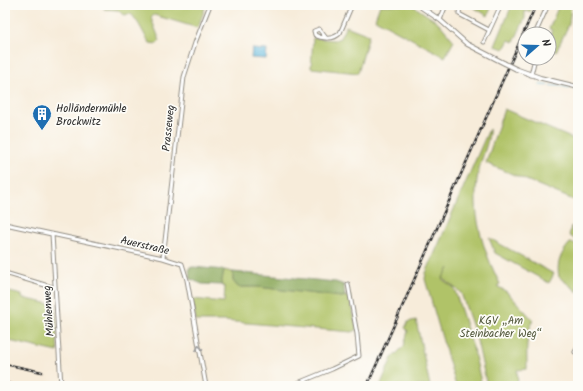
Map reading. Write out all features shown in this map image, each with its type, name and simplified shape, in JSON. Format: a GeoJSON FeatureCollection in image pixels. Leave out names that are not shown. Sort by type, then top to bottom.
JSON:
{"type":"FeatureCollection","features":[{"type":"Feature","properties":{"kind":"street","name":"Prasseweg"},"geometry":{"type":"LineString","coordinates":[[163,258],[184,77],[194,43],[210,5]]}},
{"type":"Feature","properties":{"kind":"street"},"geometry":{"type":"LineString","coordinates":[[326,38],[335,38],[340,34],[352,5]]}},
{"type":"Feature","properties":{"kind":"street"},"geometry":{"type":"LineString","coordinates":[[418,5],[440,20],[467,44],[504,63],[531,75],[578,87]]}},
{"type":"Feature","properties":{"kind":"street"},"geometry":{"type":"LineString","coordinates":[[440,20],[446,5]]}},
{"type":"Feature","properties":{"kind":"street"},"geometry":{"type":"LineString","coordinates":[[460,5],[459,14],[489,30]]}},
{"type":"Feature","properties":{"kind":"street"},"geometry":{"type":"LineString","coordinates":[[484,42],[501,6],[497,5]]}},
{"type":"Feature","properties":{"kind":"street"},"geometry":{"type":"LineString","coordinates":[[539,26],[548,5]]}},
{"type":"Feature","properties":{"kind":"street"},"geometry":{"type":"LineString","coordinates":[[531,75],[533,66]]}},
{"type":"Feature","properties":{"kind":"street","name":"Auerstraße"},"geometry":{"type":"LineString","coordinates":[[5,224],[163,258],[182,264],[187,280],[206,386]]}},
{"type":"Feature","properties":{"kind":"street","name":"Mühlenweg"},"geometry":{"type":"LineString","coordinates":[[52,234],[61,386]]}},
{"type":"Feature","properties":{"kind":"street"},"geometry":{"type":"LineString","coordinates":[[5,273],[55,288]]}},
{"type":"Feature","properties":{"kind":"street"},"geometry":{"type":"LineString","coordinates":[[297,386],[298,383],[332,370],[359,356],[356,326],[348,284]]}},
{"type":"Feature","properties":{"kind":"street"},"geometry":{"type":"LineString","coordinates":[[575,352],[578,347]]}},
{"type":"Feature","properties":{"kind":"green space"},"geometry":{"type":"Polygon","coordinates":[[[105,5],[206,5],[198,28],[154,15],[151,18],[160,41],[157,44],[150,43],[131,14],[123,15],[118,10],[104,9],[105,5]]]}},
{"type":"Feature","properties":{"kind":"green space"},"geometry":{"type":"Polygon","coordinates":[[[380,5],[412,5],[439,23],[454,41],[445,57],[375,19],[380,5]]]}},
{"type":"Feature","properties":{"kind":"green space"},"geometry":{"type":"Polygon","coordinates":[[[470,5],[492,5],[488,16],[470,5]]]}},
{"type":"Feature","properties":{"kind":"green space"},"geometry":{"type":"Polygon","coordinates":[[[512,5],[533,5],[530,12],[525,11],[525,18],[521,26],[517,26],[517,35],[514,42],[509,40],[504,49],[495,46],[512,5]]]}},
{"type":"Feature","properties":{"kind":"green space"},"geometry":{"type":"Polygon","coordinates":[[[559,5],[571,6],[569,24],[557,50],[557,26],[550,26],[559,5]]]}},
{"type":"Feature","properties":{"kind":"green space"},"geometry":{"type":"Polygon","coordinates":[[[346,26],[369,35],[358,73],[311,68],[313,38],[335,40],[340,38],[346,26]]]}},
{"type":"Feature","properties":{"kind":"green space"},"geometry":{"type":"Polygon","coordinates":[[[504,109],[578,141],[578,199],[576,201],[486,163],[504,109]]]}},
{"type":"Feature","properties":{"kind":"green space","name":"KGV „Am Steinbacher Weg“"},"geometry":{"type":"Polygon","coordinates":[[[489,129],[488,138],[478,173],[476,188],[477,216],[483,244],[500,284],[497,286],[507,292],[533,320],[530,326],[528,338],[527,369],[517,370],[518,386],[487,386],[476,336],[461,293],[443,278],[449,268],[442,279],[454,288],[473,348],[482,386],[456,386],[425,279],[426,273],[489,129]]]}},
{"type":"Feature","properties":{"kind":"green space"},"geometry":{"type":"Polygon","coordinates":[[[578,221],[578,242],[569,235],[572,226],[578,221]]]}},
{"type":"Feature","properties":{"kind":"green space"},"geometry":{"type":"Polygon","coordinates":[[[489,238],[554,274],[549,283],[495,253],[489,238]]]}},
{"type":"Feature","properties":{"kind":"green space"},"geometry":{"type":"Polygon","coordinates":[[[570,243],[574,243],[578,246],[578,292],[559,277],[558,272],[560,258],[570,243]]]}},
{"type":"Feature","properties":{"kind":"green space"},"geometry":{"type":"Polygon","coordinates":[[[193,267],[224,270],[221,285],[202,284],[190,279],[189,268],[193,267]]]}},
{"type":"Feature","properties":{"kind":"green space"},"geometry":{"type":"Polygon","coordinates":[[[224,270],[233,272],[233,281],[238,287],[258,287],[341,297],[350,296],[357,330],[352,332],[224,321],[196,321],[192,299],[224,302],[225,287],[221,285],[224,270]]]}},
{"type":"Feature","properties":{"kind":"green space"},"geometry":{"type":"Polygon","coordinates":[[[233,272],[336,282],[344,285],[345,296],[341,297],[258,287],[238,287],[233,281],[233,272]]]}},
{"type":"Feature","properties":{"kind":"green space"},"geometry":{"type":"Polygon","coordinates":[[[5,291],[22,295],[22,298],[55,305],[58,352],[5,340],[5,291]]]}},
{"type":"Feature","properties":{"kind":"green space"},"geometry":{"type":"Polygon","coordinates":[[[416,320],[430,386],[380,386],[392,358],[404,346],[408,331],[405,328],[408,322],[416,320]]]}},
{"type":"Feature","properties":{"kind":"water"},"geometry":{"type":"Polygon","coordinates":[[[252,49],[267,50],[266,59],[251,58],[252,49]]]}},
{"type":"Feature","properties":{"kind":"waterway"},"geometry":{"type":"LineString","coordinates":[[540,85],[562,86],[578,90]]}},
{"type":"Feature","properties":{"kind":"railway"},"geometry":{"type":"LineString","coordinates":[[367,386],[536,5]]}},
{"type":"Feature","properties":{"kind":"railway"},"geometry":{"type":"LineString","coordinates":[[5,364],[42,372]]}},
{"type":"Feature","properties":{"kind":"railway"},"geometry":{"type":"LineString","coordinates":[[5,383],[19,386]]}},
{"type":"Feature","properties":{"kind":"place","name":"Holländermühle Brockwitz"},"geometry":{"type":"Point","coordinates":[42,131]}}]}
